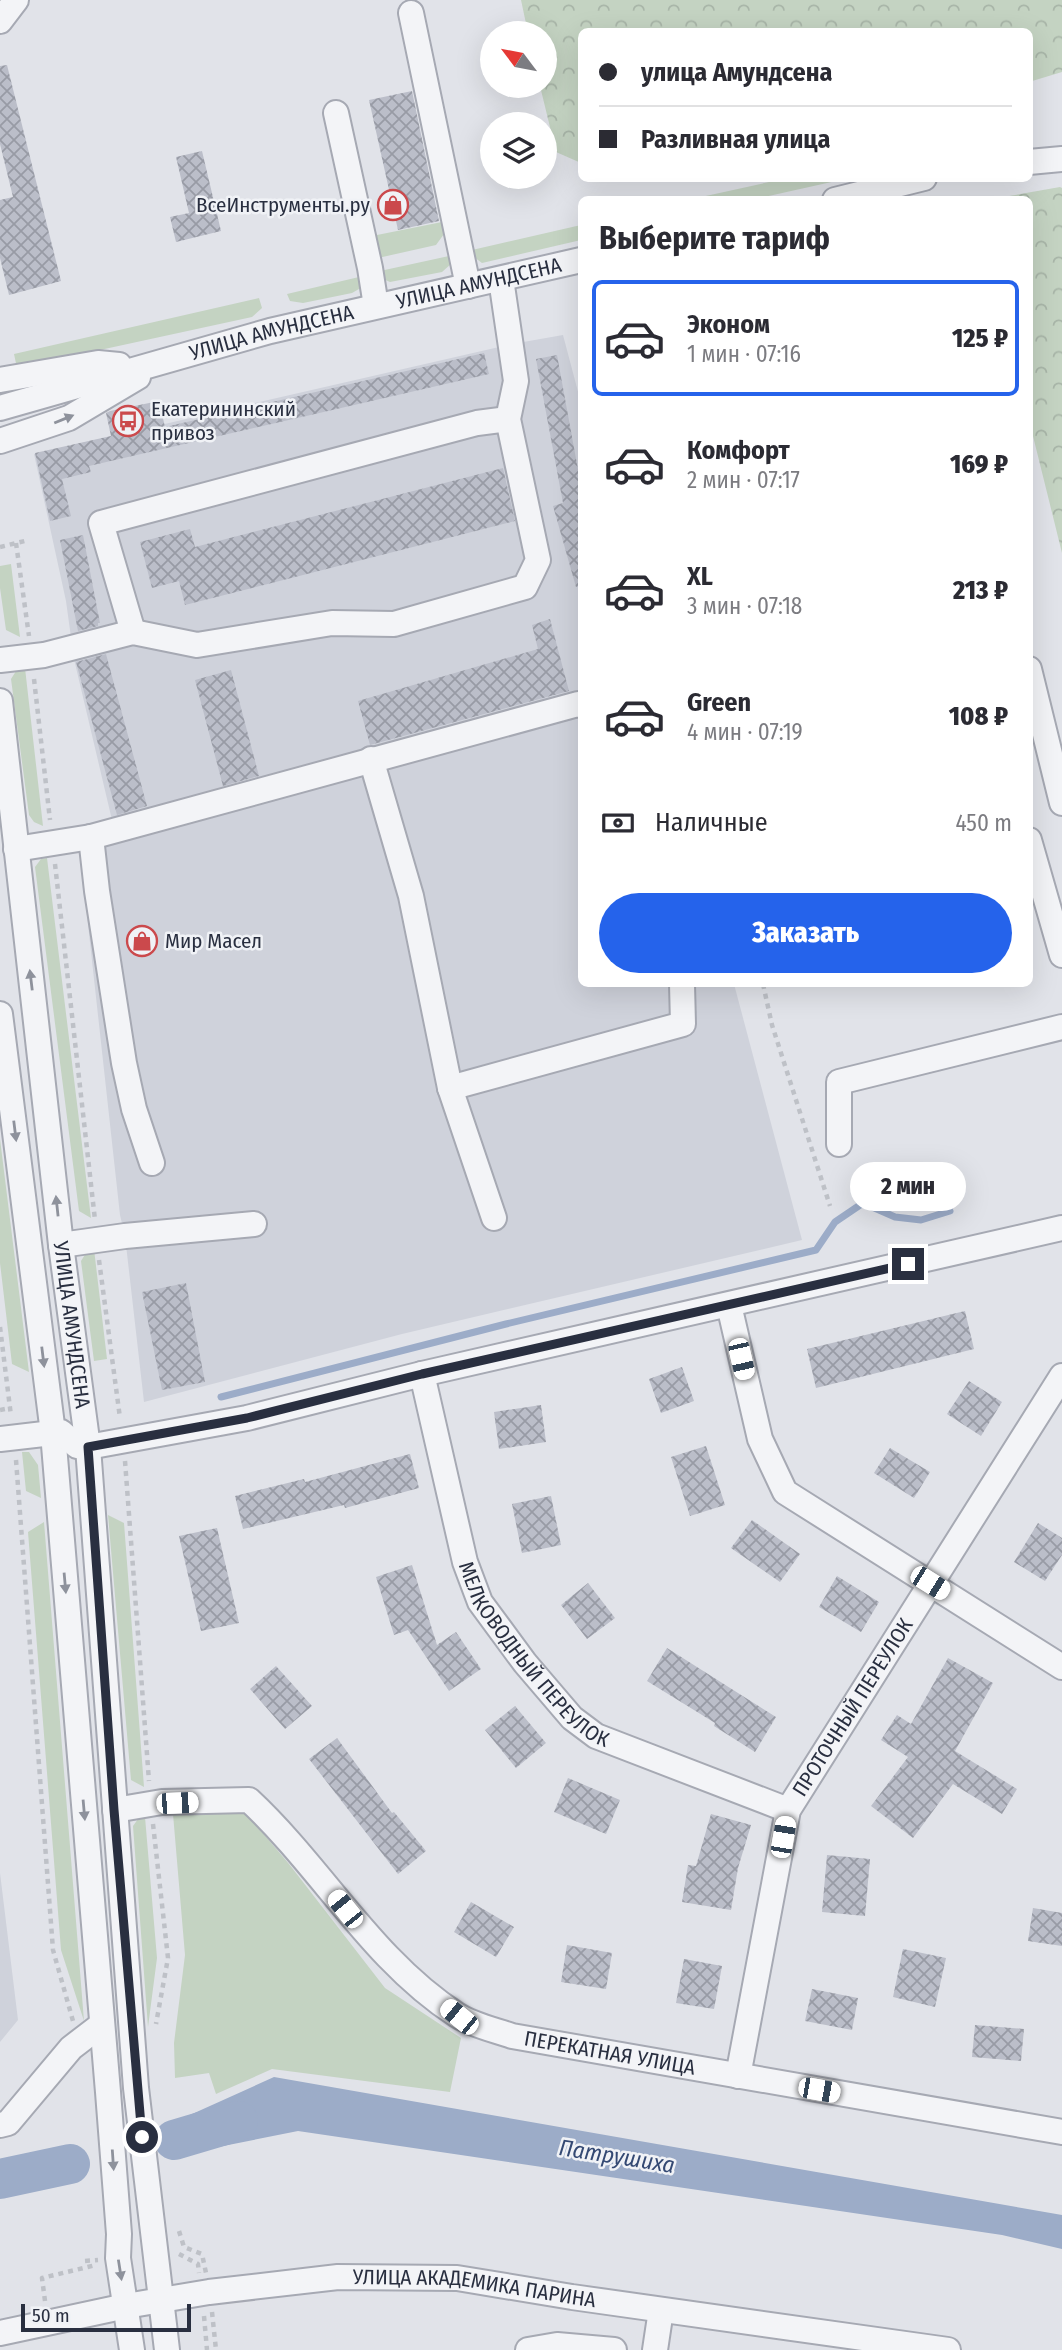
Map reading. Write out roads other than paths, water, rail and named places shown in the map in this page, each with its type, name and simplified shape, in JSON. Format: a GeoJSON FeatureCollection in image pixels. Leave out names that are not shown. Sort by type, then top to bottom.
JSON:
{"type":"FeatureCollection","features":[{"type":"Feature","properties":{"kind":"street"},"geometry":{"type":"LineString","coordinates":[[0,21],[16,0]]}},
{"type":"Feature","properties":{"kind":"street"},"geometry":{"type":"LineString","coordinates":[[411,13],[468,286]]}},
{"type":"Feature","properties":{"kind":"street"},"geometry":{"type":"LineString","coordinates":[[335,113],[376,306]]}},
{"type":"Feature","properties":{"kind":"street"},"geometry":{"type":"LineString","coordinates":[[1033,162],[1062,159]]}},
{"type":"Feature","properties":{"kind":"street"},"geometry":{"type":"LineString","coordinates":[[866,196],[896,192],[915,182]]}},
{"type":"Feature","properties":{"kind":"street","name":"УЛИЦА АМУНДСЕНА"},"geometry":{"type":"LineString","coordinates":[[0,441],[69,418],[155,364],[271,331],[578,261]]}},
{"type":"Feature","properties":{"kind":"street"},"geometry":{"type":"LineString","coordinates":[[0,660],[31,656],[133,632],[197,645],[332,623],[394,624],[524,587],[538,560],[508,419],[516,381],[501,279]]}},
{"type":"Feature","properties":{"kind":"street"},"geometry":{"type":"LineString","coordinates":[[0,380],[98,363],[155,364]]}},
{"type":"Feature","properties":{"kind":"street"},"geometry":{"type":"LineString","coordinates":[[0,408],[155,364]]}},
{"type":"Feature","properties":{"kind":"street"},"geometry":{"type":"LineString","coordinates":[[133,632],[101,523],[477,423],[508,419]]}},
{"type":"Feature","properties":{"kind":"street"},"geometry":{"type":"LineString","coordinates":[[1033,685],[1062,803]]}},
{"type":"Feature","properties":{"kind":"street","name":"УЛИЦА АМУНДСЕНА"},"geometry":{"type":"LineString","coordinates":[[0,701],[61,1245],[88,1447],[136,2088],[167,2350]]}},
{"type":"Feature","properties":{"kind":"street"},"geometry":{"type":"LineString","coordinates":[[16,849],[91,837],[578,704]]}},
{"type":"Feature","properties":{"kind":"street"},"geometry":{"type":"LineString","coordinates":[[371,759],[411,896],[450,1088],[494,1218]]}},
{"type":"Feature","properties":{"kind":"street"},"geometry":{"type":"LineString","coordinates":[[91,837],[124,1063],[134,1109],[152,1163]]}},
{"type":"Feature","properties":{"kind":"street"},"geometry":{"type":"LineString","coordinates":[[1033,853],[1062,955]]}},
{"type":"Feature","properties":{"kind":"street"},"geometry":{"type":"LineString","coordinates":[[450,1088],[683,1024],[682,987]]}},
{"type":"Feature","properties":{"kind":"street","name":"УЛИЦА АМУНДСЕНА"},"geometry":{"type":"LineString","coordinates":[[0,1014],[53,1433],[108,2092],[119,2234],[118,2258],[132,2350]]}},
{"type":"Feature","properties":{"kind":"street"},"geometry":{"type":"LineString","coordinates":[[839,1144],[839,1082],[1062,1027]]}},
{"type":"Feature","properties":{"kind":"street"},"geometry":{"type":"LineString","coordinates":[[61,1245],[254,1224]]}},
{"type":"Feature","properties":{"kind":"street"},"geometry":{"type":"LineString","coordinates":[[7,1437],[61,1432],[77,1446],[88,1447],[247,1418],[422,1374],[1062,1228]]}},
{"type":"Feature","properties":{"kind":"street"},"geometry":{"type":"LineString","coordinates":[[729,1305],[760,1439],[785,1492],[1062,1667]]}},
{"type":"Feature","properties":{"kind":"street","name":"МЕЛКОВОДНЫЙ ПЕРЕУЛОК"},"geometry":{"type":"LineString","coordinates":[[422,1374],[465,1562],[480,1602],[525,1663],[572,1718],[596,1736],[788,1810]]}},
{"type":"Feature","properties":{"kind":"street","name":"ПРОТОЧНЫЙ ПЕРЕУЛОК"},"geometry":{"type":"LineString","coordinates":[[738,2076],[788,1810],[1062,1376]]}},
{"type":"Feature","properties":{"kind":"street","name":"ПЕРЕКАТНАЯ УЛИЦА"},"geometry":{"type":"LineString","coordinates":[[114,1810],[151,1804],[249,1800],[277,1826],[362,1930],[398,1969],[459,2017],[512,2036],[1062,2132]]}},
{"type":"Feature","properties":{"kind":"street"},"geometry":{"type":"LineString","coordinates":[[96,1955],[126,1951]]}},
{"type":"Feature","properties":{"kind":"street"},"geometry":{"type":"LineString","coordinates":[[0,2125],[9,2123],[71,2048],[101,2025]]}},
{"type":"Feature","properties":{"kind":"street","name":"УЛИЦА АКАДЕМИКА ПАРИНА"},"geometry":{"type":"LineString","coordinates":[[0,2333],[126,2305],[209,2292],[338,2277],[457,2278],[660,2310],[948,2350]]}},
{"type":"Feature","properties":{"kind":"street"},"geometry":{"type":"LineString","coordinates":[[655,2350],[660,2310]]}},
{"type":"Feature","properties":{"kind":"street"},"geometry":{"type":"LineString","coordinates":[[528,2350],[557,2345],[614,2350]]}},
{"type":"Feature","properties":{"kind":"water"},"geometry":{"type":"Polygon","coordinates":[[[274,2077],[1062,2215],[1062,2249],[1002,2235],[298,2131],[188,2153],[181,2119],[274,2077]]]}},
{"type":"Feature","properties":{"kind":"water"},"geometry":{"type":"Polygon","coordinates":[[[64,2151],[67,2174],[0,2190],[0,2161],[33,2153],[64,2151]]]}},
{"type":"Feature","properties":{"kind":"waterway"},"geometry":{"type":"LineString","coordinates":[[221,1397],[506,1324],[816,1250],[835,1222],[863,1203],[895,1217],[921,1220],[950,1211]]}},
{"type":"Feature","properties":{"kind":"waterway","name":"Патрушиха"},"geometry":{"type":"LineString","coordinates":[[174,2140],[238,2121]]}},
{"type":"Feature","properties":{"kind":"waterway","name":"Патрушиха"},"geometry":{"type":"LineString","coordinates":[[0,2179],[70,2164]]}},
{"type":"Feature","properties":{"kind":"place","name":"ВсеИнструменты.ру"},"geometry":{"type":"Point","coordinates":[393,205]}},
{"type":"Feature","properties":{"kind":"place","name":"Екатерининский привоз"},"geometry":{"type":"Point","coordinates":[128,421]}},
{"type":"Feature","properties":{"kind":"place","name":"Мир Масел"},"geometry":{"type":"Point","coordinates":[142,941]}}]}
